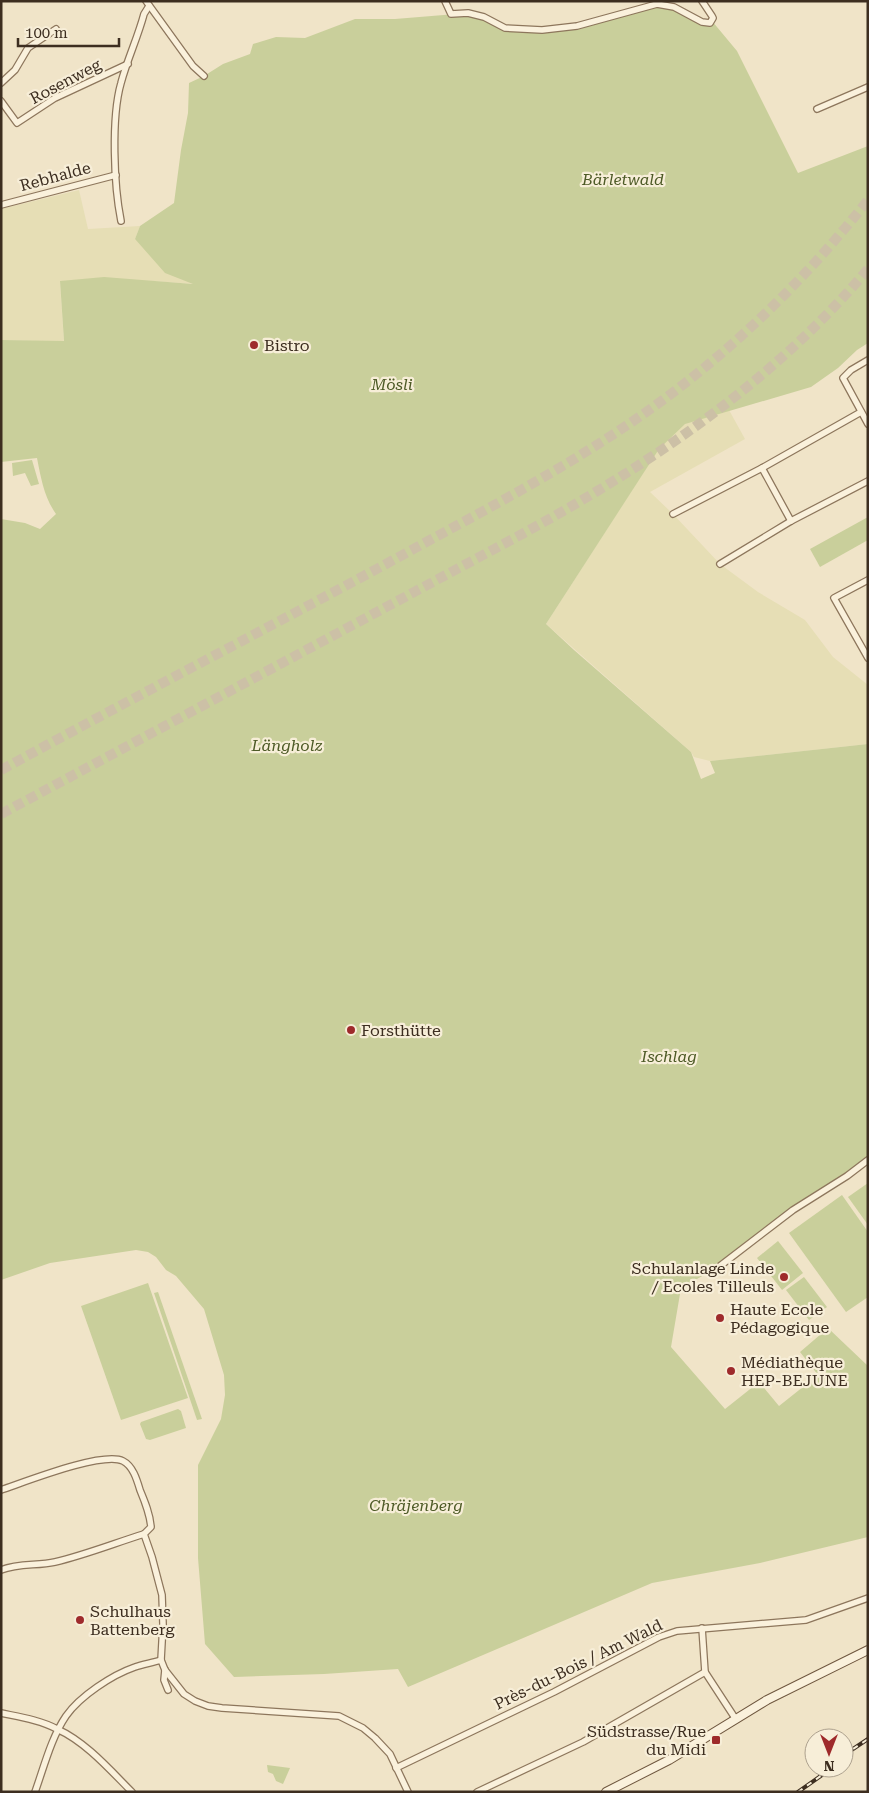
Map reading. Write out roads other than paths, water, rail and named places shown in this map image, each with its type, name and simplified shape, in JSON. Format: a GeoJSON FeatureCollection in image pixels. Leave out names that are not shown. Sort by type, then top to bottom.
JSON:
{"type":"FeatureCollection","features":[{"type":"Feature","properties":{"kind":"main road"},"geometry":{"type":"LineString","coordinates":[[606,1792],[669,1760],[767,1700],[868,1650]]}},
{"type":"Feature","properties":{"kind":"street"},"geometry":{"type":"LineString","coordinates":[[445,1],[451,14],[468,13],[484,16],[505,28],[542,30],[577,26],[657,4],[674,8],[702,22],[710,23],[713,18],[702,1]]}},
{"type":"Feature","properties":{"kind":"street"},"geometry":{"type":"LineString","coordinates":[[148,4],[193,66],[204,76]]}},
{"type":"Feature","properties":{"kind":"street","name":"Rebhalde"},"geometry":{"type":"LineString","coordinates":[[122,221],[117,196],[116,174],[117,100],[148,4]]}},
{"type":"Feature","properties":{"kind":"street"},"geometry":{"type":"LineString","coordinates":[[1,83],[15,70],[28,48],[56,29]]}},
{"type":"Feature","properties":{"kind":"street","name":"Rosenweg"},"geometry":{"type":"LineString","coordinates":[[1,101],[17,123],[56,98],[128,64]]}},
{"type":"Feature","properties":{"kind":"street"},"geometry":{"type":"LineString","coordinates":[[817,109],[868,87]]}},
{"type":"Feature","properties":{"kind":"street","name":"Rebhalde"},"geometry":{"type":"LineString","coordinates":[[1,205],[116,174]]}},
{"type":"Feature","properties":{"kind":"street"},"geometry":{"type":"LineString","coordinates":[[868,360],[851,370],[843,378],[868,424]]}},
{"type":"Feature","properties":{"kind":"street"},"geometry":{"type":"LineString","coordinates":[[673,514],[762,468],[861,412]]}},
{"type":"Feature","properties":{"kind":"street"},"geometry":{"type":"LineString","coordinates":[[762,468],[791,521]]}},
{"type":"Feature","properties":{"kind":"street"},"geometry":{"type":"LineString","coordinates":[[720,564],[791,521],[868,481]]}},
{"type":"Feature","properties":{"kind":"street"},"geometry":{"type":"LineString","coordinates":[[868,580],[834,598],[868,658]]}},
{"type":"Feature","properties":{"kind":"street"},"geometry":{"type":"LineString","coordinates":[[720,1266],[793,1210],[847,1176],[868,1160]]}},
{"type":"Feature","properties":{"kind":"street"},"geometry":{"type":"LineString","coordinates":[[1,1490],[96,1460],[114,1458],[124,1461],[134,1474],[150,1518],[151,1527],[144,1534],[56,1562],[40,1565],[21,1564],[1,1570]]}},
{"type":"Feature","properties":{"kind":"street"},"geometry":{"type":"LineString","coordinates":[[144,1534],[162,1596],[161,1660],[165,1670],[184,1694],[208,1706],[339,1716],[363,1728],[390,1754],[408,1792]]}},
{"type":"Feature","properties":{"kind":"street","name":"Près-du-Bois / Am Wald"},"geometry":{"type":"LineString","coordinates":[[396,1768],[554,1692],[659,1637],[677,1630],[806,1620],[868,1598]]}},
{"type":"Feature","properties":{"kind":"street"},"geometry":{"type":"LineString","coordinates":[[702,1628],[705,1672],[735,1718]]}},
{"type":"Feature","properties":{"kind":"street"},"geometry":{"type":"LineString","coordinates":[[35,1792],[58,1729],[67,1715],[110,1678],[134,1667],[161,1660]]}},
{"type":"Feature","properties":{"kind":"street"},"geometry":{"type":"LineString","coordinates":[[165,1670],[164,1680],[168,1690]]}},
{"type":"Feature","properties":{"kind":"street"},"geometry":{"type":"LineString","coordinates":[[477,1792],[583,1742],[705,1672]]}},
{"type":"Feature","properties":{"kind":"street"},"geometry":{"type":"LineString","coordinates":[[1,1713],[30,1718],[58,1729],[93,1753],[132,1792]]}},
{"type":"Feature","properties":{"kind":"tunnel"},"geometry":{"type":"LineString","coordinates":[[1,770],[386,564],[553,472],[618,432],[680,387],[738,339],[793,286],[844,230],[868,200]]}},
{"type":"Feature","properties":{"kind":"tunnel"},"geometry":{"type":"LineString","coordinates":[[1,814],[524,533],[619,478],[709,417],[752,383],[793,348],[868,269]]}},
{"type":"Feature","properties":{"kind":"railway"},"geometry":{"type":"LineString","coordinates":[[854,1748],[868,1739]]}},
{"type":"Feature","properties":{"kind":"railway"},"geometry":{"type":"LineString","coordinates":[[798,1792],[818,1778]]}},
{"type":"Feature","properties":{"kind":"place","name":"Bistro"},"geometry":{"type":"Point","coordinates":[254,345]}},
{"type":"Feature","properties":{"kind":"place","name":"Forsthütte"},"geometry":{"type":"Point","coordinates":[351,1030]}},
{"type":"Feature","properties":{"kind":"place","name":"Schulanlage Linde / Ecoles Tilleuls"},"geometry":{"type":"Point","coordinates":[784,1277]}},
{"type":"Feature","properties":{"kind":"place","name":"Haute Ecole Pédagogique"},"geometry":{"type":"Point","coordinates":[720,1318]}},
{"type":"Feature","properties":{"kind":"place","name":"Médiathèque HEP-BEJUNE"},"geometry":{"type":"Point","coordinates":[731,1371]}},
{"type":"Feature","properties":{"kind":"place","name":"Schulhaus Battenberg"},"geometry":{"type":"Point","coordinates":[80,1620]}},
{"type":"Feature","properties":{"kind":"place","name":"Südstrasse/Rue du Midi"},"geometry":{"type":"Point","coordinates":[716,1740]}},
{"type":"Feature","properties":{"kind":"park label","name":"Bärletwald"},"geometry":{"type":"Point","coordinates":[623,179]}},
{"type":"Feature","properties":{"kind":"park label","name":"Mösli"},"geometry":{"type":"Point","coordinates":[392,384]}},
{"type":"Feature","properties":{"kind":"park label","name":"Längholz"},"geometry":{"type":"Point","coordinates":[287,745]}},
{"type":"Feature","properties":{"kind":"park label","name":"Ischlag"},"geometry":{"type":"Point","coordinates":[669,1056]}},
{"type":"Feature","properties":{"kind":"park label","name":"Chräjenberg"},"geometry":{"type":"Point","coordinates":[416,1505]}}]}
